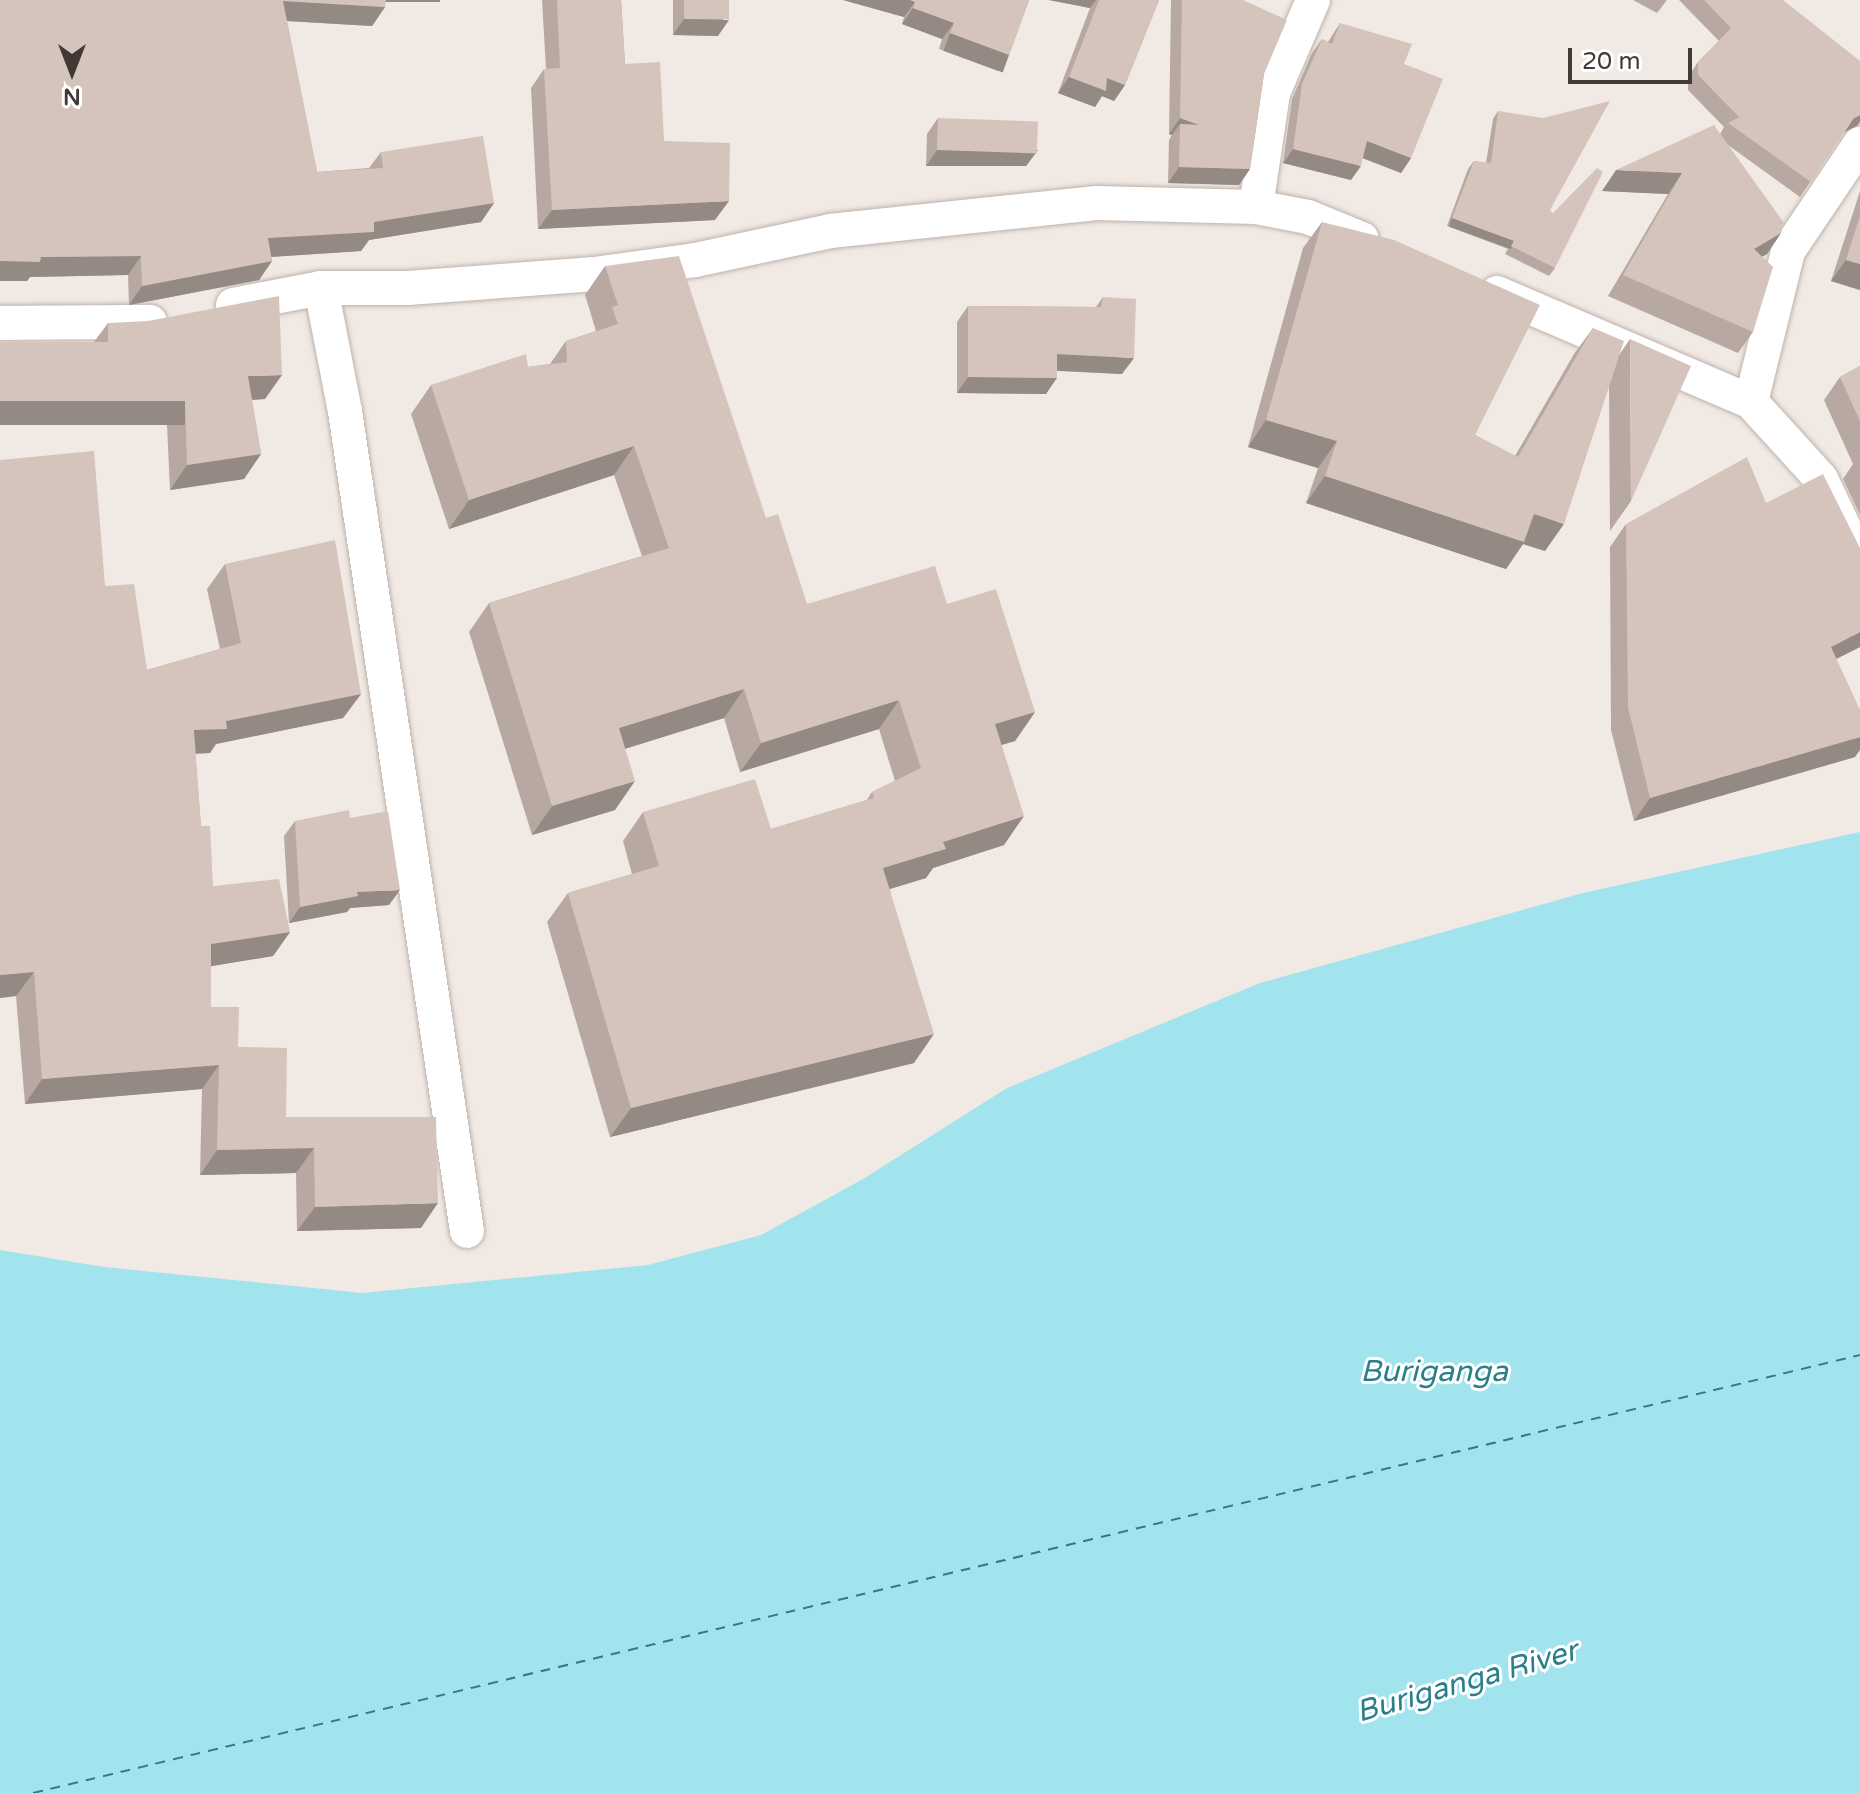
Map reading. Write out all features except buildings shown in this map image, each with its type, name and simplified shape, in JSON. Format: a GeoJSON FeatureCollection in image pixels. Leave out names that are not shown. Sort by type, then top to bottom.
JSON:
{"type":"FeatureCollection","features":[{"type":"Feature","properties":{"kind":"street"},"geometry":{"type":"LineString","coordinates":[[1256,207],[1273,93],[1313,0]]}},
{"type":"Feature","properties":{"kind":"street"},"geometry":{"type":"LineString","coordinates":[[1751,402],[1788,251],[1860,144]]}},
{"type":"Feature","properties":{"kind":"street"},"geometry":{"type":"LineString","coordinates":[[0,323],[135,325],[321,288],[408,288],[594,274],[695,260],[830,231],[1097,203],[1256,207],[1308,217],[1395,252]]}},
{"type":"Feature","properties":{"kind":"street"},"geometry":{"type":"LineString","coordinates":[[1468,282],[1751,402],[1821,479],[1860,561]]}},
{"type":"Feature","properties":{"kind":"street"},"geometry":{"type":"LineString","coordinates":[[321,288],[345,411],[467,1231]]}},
{"type":"Feature","properties":{"kind":"water","name":"Buriganga"},"geometry":{"type":"Polygon","coordinates":[[[1860,832],[1860,1793],[0,1793],[0,1250],[104,1267],[362,1293],[648,1265],[761,1235],[863,1179],[1007,1088],[1260,983],[1583,893],[1860,832]]]}},
{"type":"Feature","properties":{"kind":"ferry route"},"geometry":{"type":"LineString","coordinates":[[33,1793],[1860,1355]]}},
{"type":"Feature","properties":{"kind":"water label","name":"Buriganga River"},"geometry":{"type":"Point","coordinates":[1467,1682]}}]}
